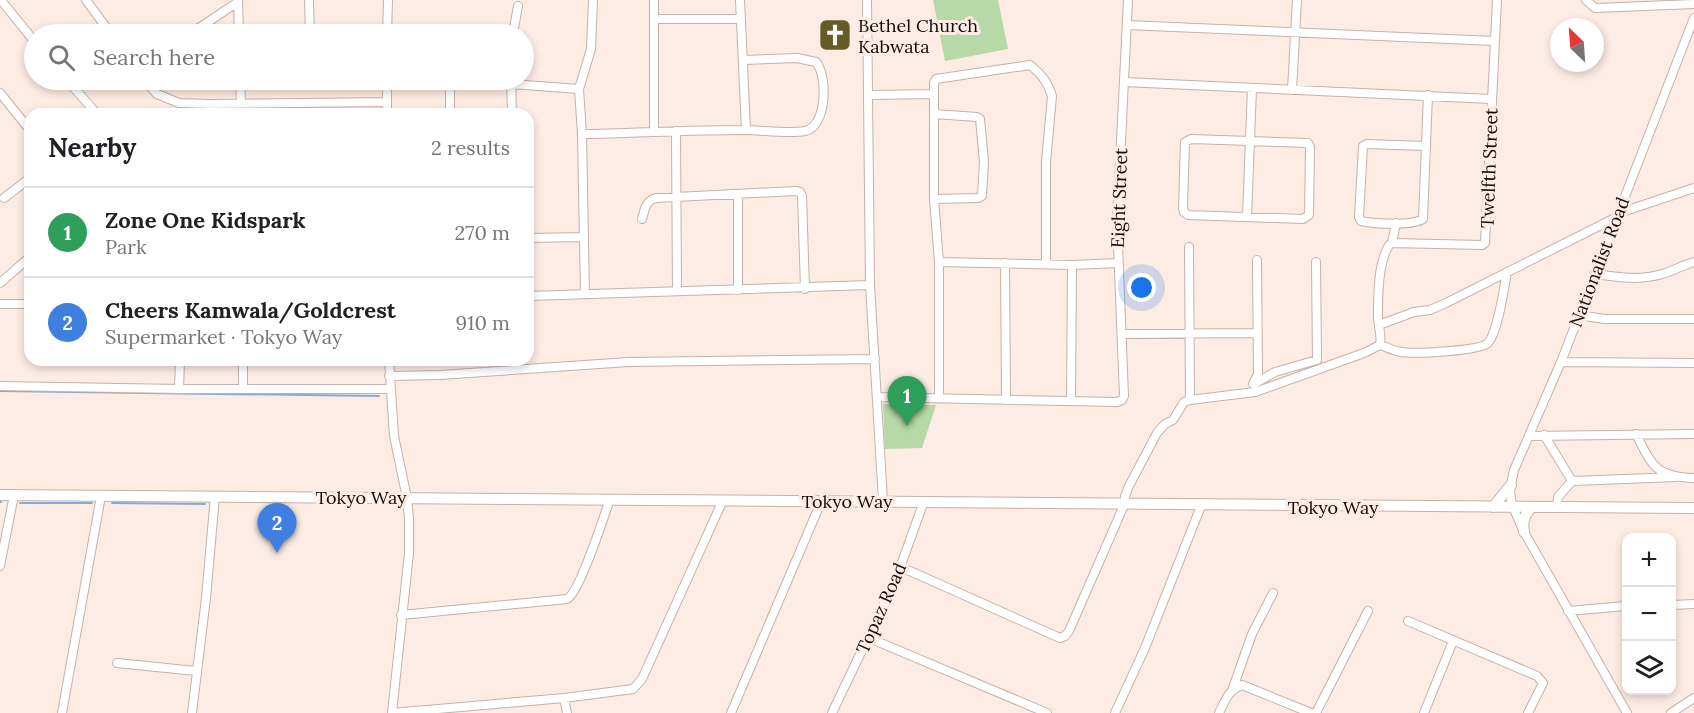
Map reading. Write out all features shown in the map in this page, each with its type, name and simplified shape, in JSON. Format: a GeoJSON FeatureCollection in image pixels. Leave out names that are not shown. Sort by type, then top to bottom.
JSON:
{"type":"FeatureCollection","features":[{"type":"Feature","properties":{"kind":"main road"},"geometry":{"type":"LineString","coordinates":[[1511,485],[1525,514],[1522,523],[1524,532]]}},
{"type":"Feature","properties":{"kind":"main road"},"geometry":{"type":"LineString","coordinates":[[1493,507],[1511,485]]}},
{"type":"Feature","properties":{"kind":"main road","name":"Tokyo Way"},"geometry":{"type":"LineString","coordinates":[[0,495],[1694,508]]}},
{"type":"Feature","properties":{"kind":"street"},"geometry":{"type":"LineString","coordinates":[[0,0],[24,29]]}},
{"type":"Feature","properties":{"kind":"street"},"geometry":{"type":"LineString","coordinates":[[86,0],[104,24]]}},
{"type":"Feature","properties":{"kind":"street"},"geometry":{"type":"LineString","coordinates":[[309,0],[310,24]]}},
{"type":"Feature","properties":{"kind":"street"},"geometry":{"type":"LineString","coordinates":[[387,24],[388,0]]}},
{"type":"Feature","properties":{"kind":"street"},"geometry":{"type":"LineString","coordinates":[[585,294],[579,89],[591,49],[593,0]]}},
{"type":"Feature","properties":{"kind":"street"},"geometry":{"type":"LineString","coordinates":[[654,0],[654,132]]}},
{"type":"Feature","properties":{"kind":"street"},"geometry":{"type":"LineString","coordinates":[[740,0],[746,130]]}},
{"type":"Feature","properties":{"kind":"street"},"geometry":{"type":"LineString","coordinates":[[867,0],[870,285],[883,501]]}},
{"type":"Feature","properties":{"kind":"street","name":"Eight Street"},"geometry":{"type":"LineString","coordinates":[[1071,401],[1117,402],[1124,396],[1117,221],[1128,0]]}},
{"type":"Feature","properties":{"kind":"street"},"geometry":{"type":"LineString","coordinates":[[1292,90],[1297,0]]}},
{"type":"Feature","properties":{"kind":"street","name":"Twelfth Street"},"geometry":{"type":"LineString","coordinates":[[1392,243],[1482,245],[1485,243],[1497,0]]}},
{"type":"Feature","properties":{"kind":"street"},"geometry":{"type":"LineString","coordinates":[[1586,0],[1595,8],[1694,4]]}},
{"type":"Feature","properties":{"kind":"street"},"geometry":{"type":"LineString","coordinates":[[205,24],[238,1]]}},
{"type":"Feature","properties":{"kind":"street"},"geometry":{"type":"LineString","coordinates":[[238,1],[239,24]]}},
{"type":"Feature","properties":{"kind":"street"},"geometry":{"type":"LineString","coordinates":[[515,24],[519,6]]}},
{"type":"Feature","properties":{"kind":"street","name":"Nationalist Road"},"geometry":{"type":"LineString","coordinates":[[1511,485],[1514,470],[1561,362],[1694,18]]}},
{"type":"Feature","properties":{"kind":"street"},"geometry":{"type":"LineString","coordinates":[[654,19],[741,19]]}},
{"type":"Feature","properties":{"kind":"street"},"geometry":{"type":"LineString","coordinates":[[1127,25],[1494,41]]}},
{"type":"Feature","properties":{"kind":"street"},"geometry":{"type":"LineString","coordinates":[[582,134],[804,131],[810,129],[821,111],[824,87],[821,67],[811,60],[744,60]]}},
{"type":"Feature","properties":{"kind":"street"},"geometry":{"type":"LineString","coordinates":[[939,399],[939,262],[934,199],[936,79],[1030,65],[1050,87],[1052,96],[1046,162],[1046,264]]}},
{"type":"Feature","properties":{"kind":"street"},"geometry":{"type":"LineString","coordinates":[[1124,82],[1491,99]]}},
{"type":"Feature","properties":{"kind":"street"},"geometry":{"type":"LineString","coordinates":[[534,84],[579,89]]}},
{"type":"Feature","properties":{"kind":"street"},"geometry":{"type":"LineString","coordinates":[[1247,217],[1252,88]]}},
{"type":"Feature","properties":{"kind":"street"},"geometry":{"type":"LineString","coordinates":[[76,90],[92,108]]}},
{"type":"Feature","properties":{"kind":"street"},"geometry":{"type":"LineString","coordinates":[[153,90],[157,94],[179,103],[387,102]]}},
{"type":"Feature","properties":{"kind":"street"},"geometry":{"type":"LineString","coordinates":[[240,90],[241,103]]}},
{"type":"Feature","properties":{"kind":"street"},"geometry":{"type":"LineString","coordinates":[[387,90],[387,108]]}},
{"type":"Feature","properties":{"kind":"street"},"geometry":{"type":"LineString","coordinates":[[450,90],[450,108]]}},
{"type":"Feature","properties":{"kind":"street"},"geometry":{"type":"LineString","coordinates":[[511,90],[512,108]]}},
{"type":"Feature","properties":{"kind":"street"},"geometry":{"type":"LineString","coordinates":[[0,93],[24,123]]}},
{"type":"Feature","properties":{"kind":"street"},"geometry":{"type":"LineString","coordinates":[[868,95],[934,94]]}},
{"type":"Feature","properties":{"kind":"street"},"geometry":{"type":"LineString","coordinates":[[1425,146],[1367,144],[1363,146],[1359,217],[1361,221],[1396,223],[1420,222],[1423,219],[1428,95]]}},
{"type":"Feature","properties":{"kind":"street"},"geometry":{"type":"LineString","coordinates":[[934,199],[982,196],[984,162],[981,119],[935,114]]}},
{"type":"Feature","properties":{"kind":"street"},"geometry":{"type":"LineString","coordinates":[[676,131],[676,291]]}},
{"type":"Feature","properties":{"kind":"street"},"geometry":{"type":"LineString","coordinates":[[1191,139],[1308,143],[1310,147],[1309,215],[1303,219],[1247,217],[1188,215],[1184,212],[1185,142],[1191,139]]}},
{"type":"Feature","properties":{"kind":"street"},"geometry":{"type":"LineString","coordinates":[[2,197],[24,182]]}},
{"type":"Feature","properties":{"kind":"street"},"geometry":{"type":"LineString","coordinates":[[1379,326],[1414,312],[1430,310],[1618,215],[1694,188]]}},
{"type":"Feature","properties":{"kind":"street"},"geometry":{"type":"LineString","coordinates":[[642,219],[646,204],[650,200],[800,192],[805,289]]}},
{"type":"Feature","properties":{"kind":"street"},"geometry":{"type":"LineString","coordinates":[[738,194],[738,290]]}},
{"type":"Feature","properties":{"kind":"street"},"geometry":{"type":"LineString","coordinates":[[901,567],[1060,638],[1065,636],[1125,503],[1129,486],[1157,433],[1165,424],[1173,420],[1184,402],[1255,392],[1380,345],[1382,337],[1379,326],[1382,261],[1386,249],[1392,243],[1396,223]]}},
{"type":"Feature","properties":{"kind":"street"},"geometry":{"type":"LineString","coordinates":[[534,238],[584,237]]}},
{"type":"Feature","properties":{"kind":"street"},"geometry":{"type":"LineString","coordinates":[[1189,247],[1190,400]]}},
{"type":"Feature","properties":{"kind":"street"},"geometry":{"type":"LineString","coordinates":[[1254,384],[1258,374],[1257,260]]}},
{"type":"Feature","properties":{"kind":"street"},"geometry":{"type":"LineString","coordinates":[[939,262],[1072,265],[1118,263]]}},
{"type":"Feature","properties":{"kind":"street"},"geometry":{"type":"LineString","coordinates":[[1227,395],[1275,372],[1317,360],[1316,262]]}},
{"type":"Feature","properties":{"kind":"street"},"geometry":{"type":"LineString","coordinates":[[1594,274],[1624,278],[1644,277],[1661,274],[1694,262]]}},
{"type":"Feature","properties":{"kind":"street"},"geometry":{"type":"LineString","coordinates":[[0,282],[24,263]]}},
{"type":"Feature","properties":{"kind":"street"},"geometry":{"type":"LineString","coordinates":[[1005,263],[1006,400]]}},
{"type":"Feature","properties":{"kind":"street"},"geometry":{"type":"LineString","coordinates":[[878,398],[1071,401],[1072,265]]}},
{"type":"Feature","properties":{"kind":"street"},"geometry":{"type":"LineString","coordinates":[[1380,345],[1402,352],[1453,351],[1480,348],[1486,345],[1492,338],[1507,272]]}},
{"type":"Feature","properties":{"kind":"street"},"geometry":{"type":"LineString","coordinates":[[534,296],[805,289],[870,285]]}},
{"type":"Feature","properties":{"kind":"street"},"geometry":{"type":"LineString","coordinates":[[0,304],[24,304]]}},
{"type":"Feature","properties":{"kind":"street"},"geometry":{"type":"LineString","coordinates":[[1579,315],[1604,319],[1694,319]]}},
{"type":"Feature","properties":{"kind":"street"},"geometry":{"type":"LineString","coordinates":[[1122,334],[1256,333]]}},
{"type":"Feature","properties":{"kind":"street"},"geometry":{"type":"LineString","coordinates":[[389,376],[463,374],[628,362],[875,359]]}},
{"type":"Feature","properties":{"kind":"street"},"geometry":{"type":"LineString","coordinates":[[1561,362],[1694,363]]}},
{"type":"Feature","properties":{"kind":"street"},"geometry":{"type":"LineString","coordinates":[[179,389],[180,366]]}},
{"type":"Feature","properties":{"kind":"street"},"geometry":{"type":"LineString","coordinates":[[243,366],[243,389]]}},
{"type":"Feature","properties":{"kind":"street"},"geometry":{"type":"LineString","coordinates":[[389,366],[394,436],[407,498],[409,554],[401,615],[393,713],[564,698],[633,689],[640,683],[723,500]]}},
{"type":"Feature","properties":{"kind":"street"},"geometry":{"type":"LineString","coordinates":[[0,386],[390,389]]}},
{"type":"Feature","properties":{"kind":"street"},"geometry":{"type":"LineString","coordinates":[[1636,434],[1647,456],[1661,473],[1677,477]]}},
{"type":"Feature","properties":{"kind":"street"},"geometry":{"type":"LineString","coordinates":[[1529,436],[1694,434]]}},
{"type":"Feature","properties":{"kind":"street"},"geometry":{"type":"LineString","coordinates":[[1544,435],[1572,481]]}},
{"type":"Feature","properties":{"kind":"street"},"geometry":{"type":"LineString","coordinates":[[1557,508],[1558,497],[1572,481],[1694,478]]}},
{"type":"Feature","properties":{"kind":"street"},"geometry":{"type":"LineString","coordinates":[[0,566],[14,495]]}},
{"type":"Feature","properties":{"kind":"street"},"geometry":{"type":"LineString","coordinates":[[62,713],[101,496]]}},
{"type":"Feature","properties":{"kind":"street"},"geometry":{"type":"LineString","coordinates":[[192,713],[206,598],[215,496]]}},
{"type":"Feature","properties":{"kind":"street"},"geometry":{"type":"LineString","coordinates":[[401,615],[571,597],[610,499]]}},
{"type":"Feature","properties":{"kind":"street","name":"Topaz Road"},"geometry":{"type":"LineString","coordinates":[[834,712],[901,567],[924,501]]}},
{"type":"Feature","properties":{"kind":"street"},"geometry":{"type":"LineString","coordinates":[[731,713],[821,502]]}},
{"type":"Feature","properties":{"kind":"street"},"geometry":{"type":"LineString","coordinates":[[1115,713],[1145,648],[1201,506]]}},
{"type":"Feature","properties":{"kind":"street"},"geometry":{"type":"LineString","coordinates":[[1522,507],[1524,532],[1627,713]]}},
{"type":"Feature","properties":{"kind":"street"},"geometry":{"type":"LineString","coordinates":[[1219,713],[1227,695],[1233,688],[1252,634],[1272,593]]}},
{"type":"Feature","properties":{"kind":"street"},"geometry":{"type":"LineString","coordinates":[[1676,605],[1694,604]]}},
{"type":"Feature","properties":{"kind":"street"},"geometry":{"type":"LineString","coordinates":[[1568,611],[1622,606]]}},
{"type":"Feature","properties":{"kind":"street"},"geometry":{"type":"LineString","coordinates":[[1316,713],[1368,610]]}},
{"type":"Feature","properties":{"kind":"street"},"geometry":{"type":"LineString","coordinates":[[1408,621],[1537,676],[1543,683],[1528,713]]}},
{"type":"Feature","properties":{"kind":"street"},"geometry":{"type":"LineString","coordinates":[[869,638],[1047,713]]}},
{"type":"Feature","properties":{"kind":"street"},"geometry":{"type":"LineString","coordinates":[[1424,713],[1453,640]]}},
{"type":"Feature","properties":{"kind":"street"},"geometry":{"type":"LineString","coordinates":[[117,663],[196,671]]}},
{"type":"Feature","properties":{"kind":"street"},"geometry":{"type":"LineString","coordinates":[[1233,688],[1242,685],[1249,687],[1311,713]]}},
{"type":"Feature","properties":{"kind":"street"},"geometry":{"type":"LineString","coordinates":[[564,698],[567,713]]}},
{"type":"Feature","properties":{"kind":"street"},"geometry":{"type":"LineString","coordinates":[[1671,713],[1694,698]]}},
{"type":"Feature","properties":{"kind":"green space"},"geometry":{"type":"Polygon","coordinates":[[[933,0],[998,0],[1008,49],[945,61],[933,0]]]}},
{"type":"Feature","properties":{"kind":"green space"},"geometry":{"type":"Polygon","coordinates":[[[883,404],[936,405],[922,448],[885,449],[883,404]]]}},
{"type":"Feature","properties":{"kind":"waterway"},"geometry":{"type":"LineString","coordinates":[[0,391],[379,396]]}},
{"type":"Feature","properties":{"kind":"waterway"},"geometry":{"type":"LineString","coordinates":[[20,503],[92,503]]}},
{"type":"Feature","properties":{"kind":"waterway"},"geometry":{"type":"LineString","coordinates":[[112,503],[205,504]]}},
{"type":"Feature","properties":{"kind":"place","name":"Bethel Church Kabwata"},"geometry":{"type":"Point","coordinates":[835,35]}},
{"type":"Feature","properties":{"kind":"place","name":"Zone One Kidspark"},"geometry":{"type":"Point","coordinates":[907,426]}},
{"type":"Feature","properties":{"kind":"place","name":"Cheers Kamwala/Goldcrest"},"geometry":{"type":"Point","coordinates":[277,553]}}]}
